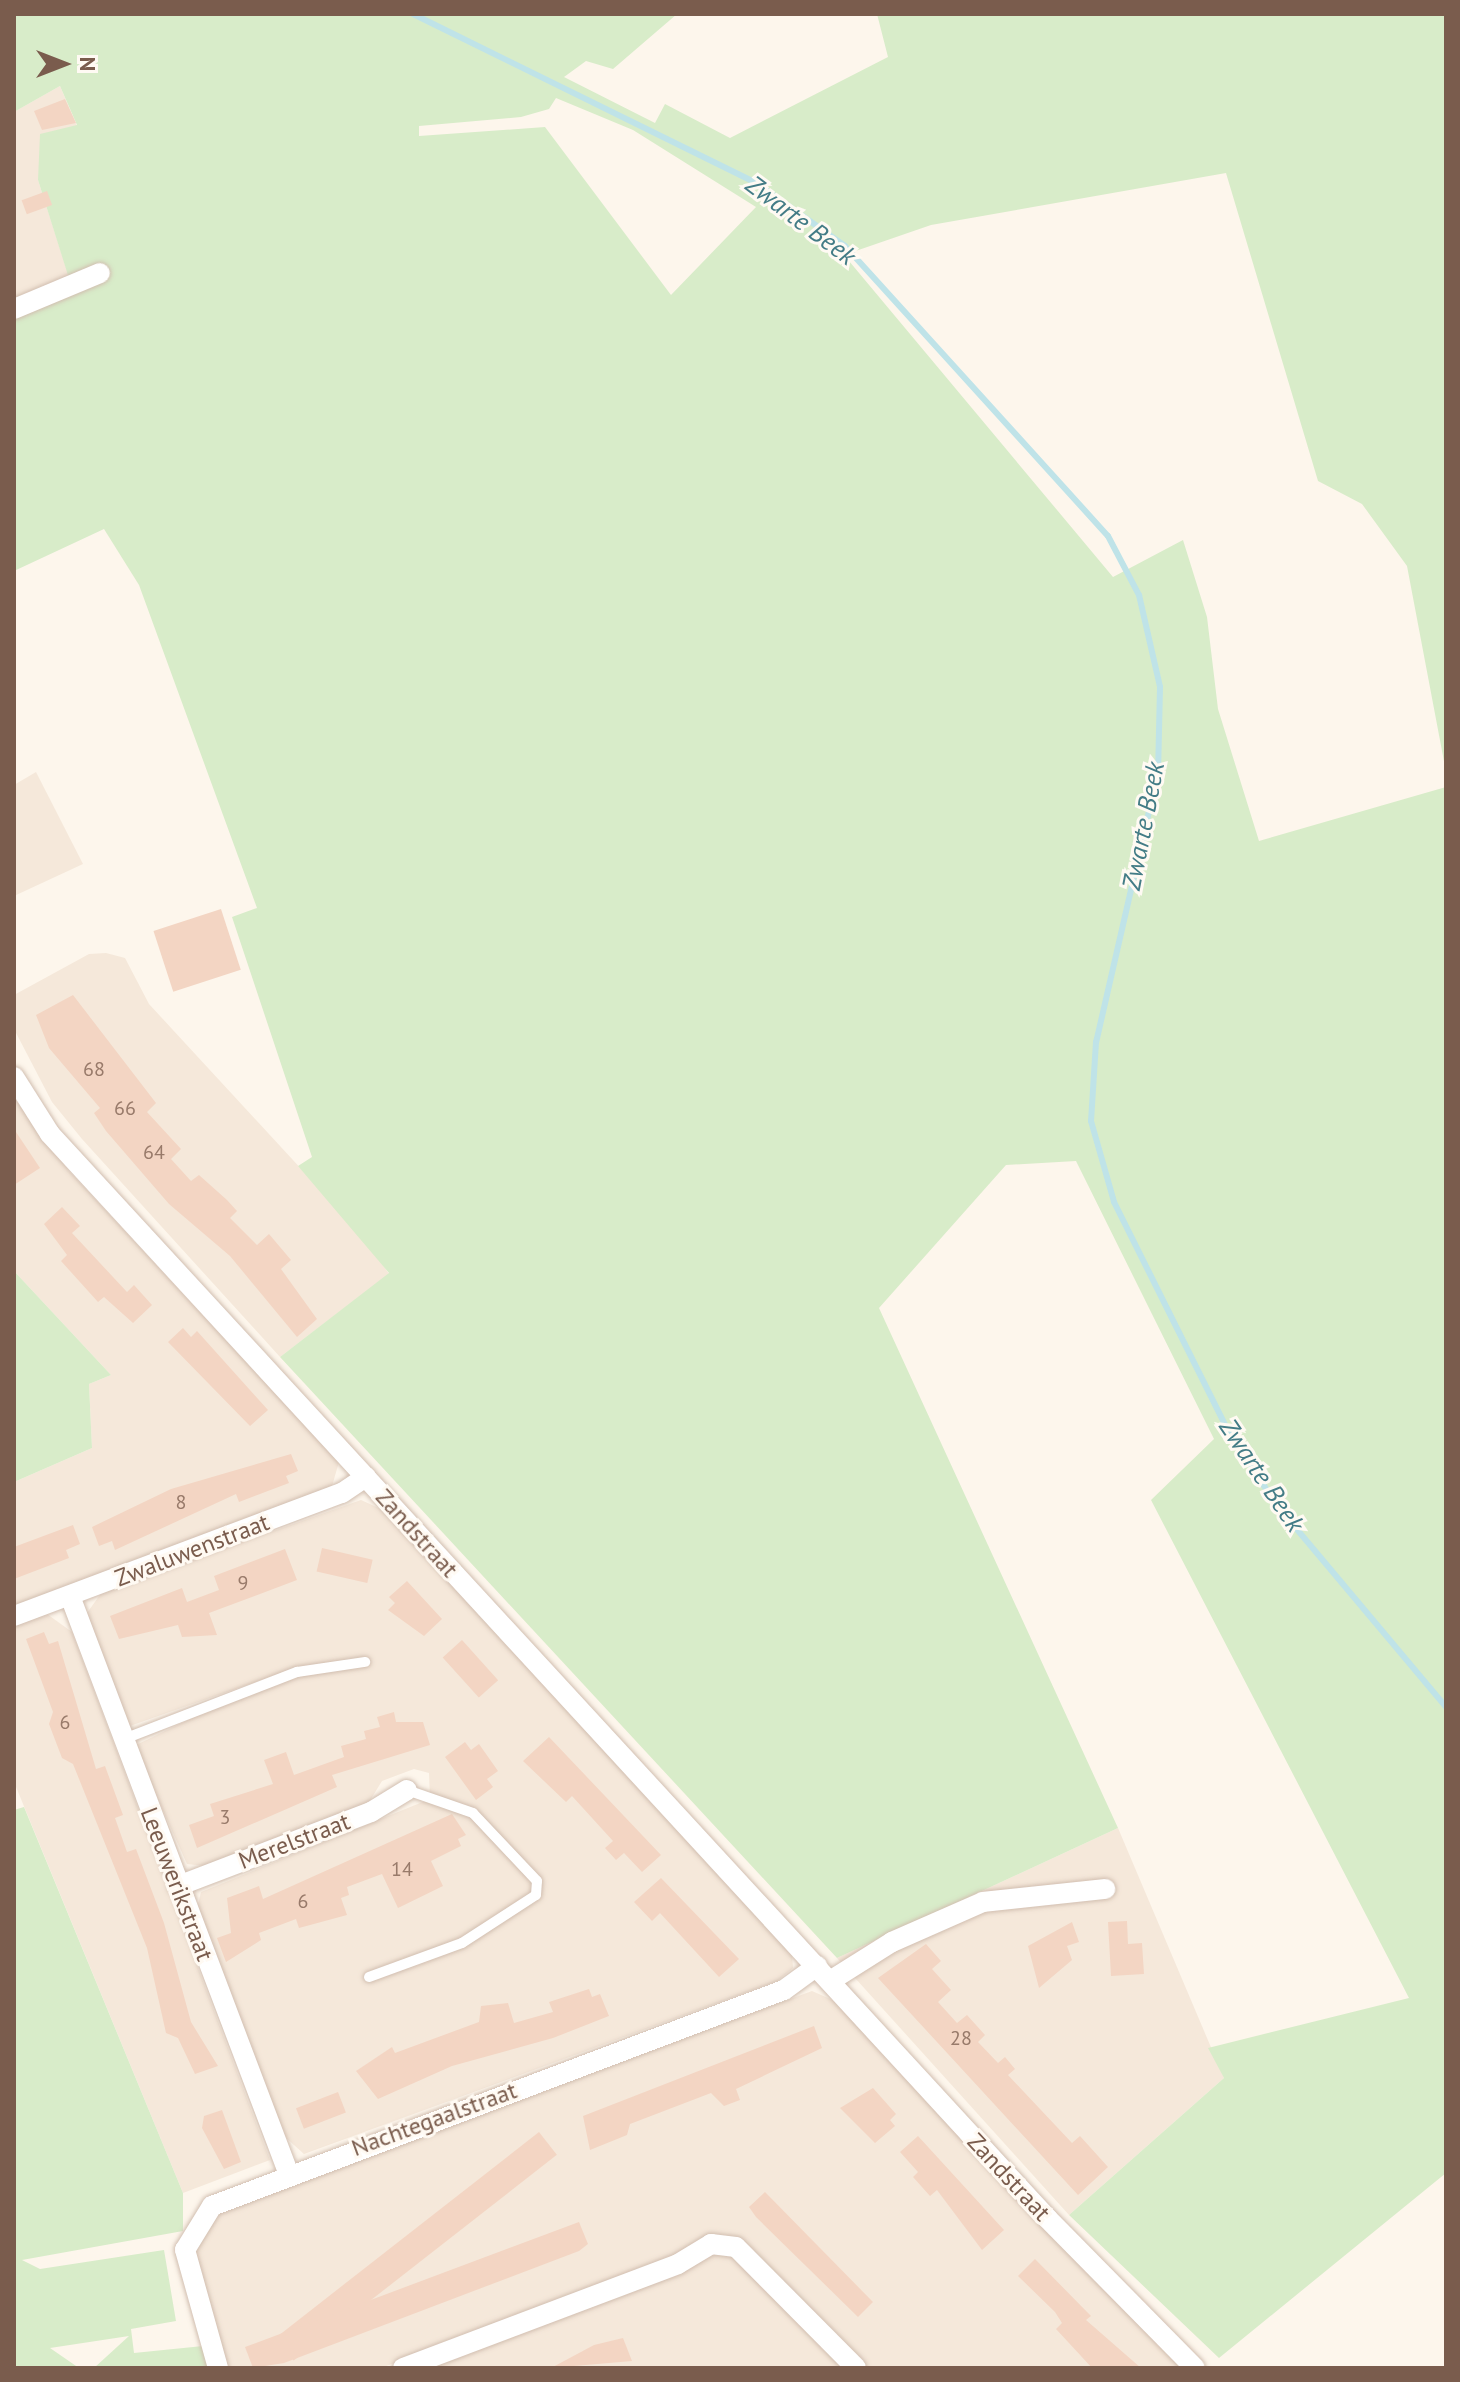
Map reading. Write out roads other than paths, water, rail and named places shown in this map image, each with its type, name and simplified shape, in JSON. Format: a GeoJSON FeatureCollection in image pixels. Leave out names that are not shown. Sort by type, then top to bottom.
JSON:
{"type":"FeatureCollection","features":[{"type":"Feature","properties":{"kind":"street"},"geometry":{"type":"LineString","coordinates":[[14,309],[100,273]]}},
{"type":"Feature","properties":{"kind":"street","name":"Zandstraat"},"geometry":{"type":"LineString","coordinates":[[14,1077],[50,1134],[824,1974],[1195,2368]]}},
{"type":"Feature","properties":{"kind":"street","name":"Zwaluwenstraat"},"geometry":{"type":"LineString","coordinates":[[14,1616],[342,1493],[366,1477]]}},
{"type":"Feature","properties":{"kind":"street","name":"Leeuwerikstraat"},"geometry":{"type":"LineString","coordinates":[[70,1596],[288,2172]]}},
{"type":"Feature","properties":{"kind":"street","name":"Merelstraat"},"geometry":{"type":"LineString","coordinates":[[178,1886],[371,1812],[407,1790]]}},
{"type":"Feature","properties":{"kind":"street"},"geometry":{"type":"LineString","coordinates":[[824,1974],[983,1902],[1105,1889]]}},
{"type":"Feature","properties":{"kind":"street","name":"Nachtegaalstraat"},"geometry":{"type":"LineString","coordinates":[[218,2368],[186,2269],[190,2231],[212,2206],[288,2172],[824,1974]]}},
{"type":"Feature","properties":{"kind":"street"},"geometry":{"type":"LineString","coordinates":[[403,2368],[678,2264],[711,2244],[736,2247],[856,2368]]}},
{"type":"Feature","properties":{"kind":"lane"},"geometry":{"type":"LineString","coordinates":[[122,1740],[297,1672],[365,1662]]}},
{"type":"Feature","properties":{"kind":"lane"},"geometry":{"type":"LineString","coordinates":[[369,1977],[462,1943],[536,1895],[537,1881],[473,1813],[407,1790]]}},
{"type":"Feature","properties":{"kind":"waterway","name":"Zwarte Beek"},"geometry":{"type":"LineString","coordinates":[[413,14],[755,182],[845,246],[1108,536],[1139,595],[1160,687],[1158,772],[1096,1042],[1091,1121],[1114,1202],[1231,1437],[1279,1508],[1446,1707]]}}]}
